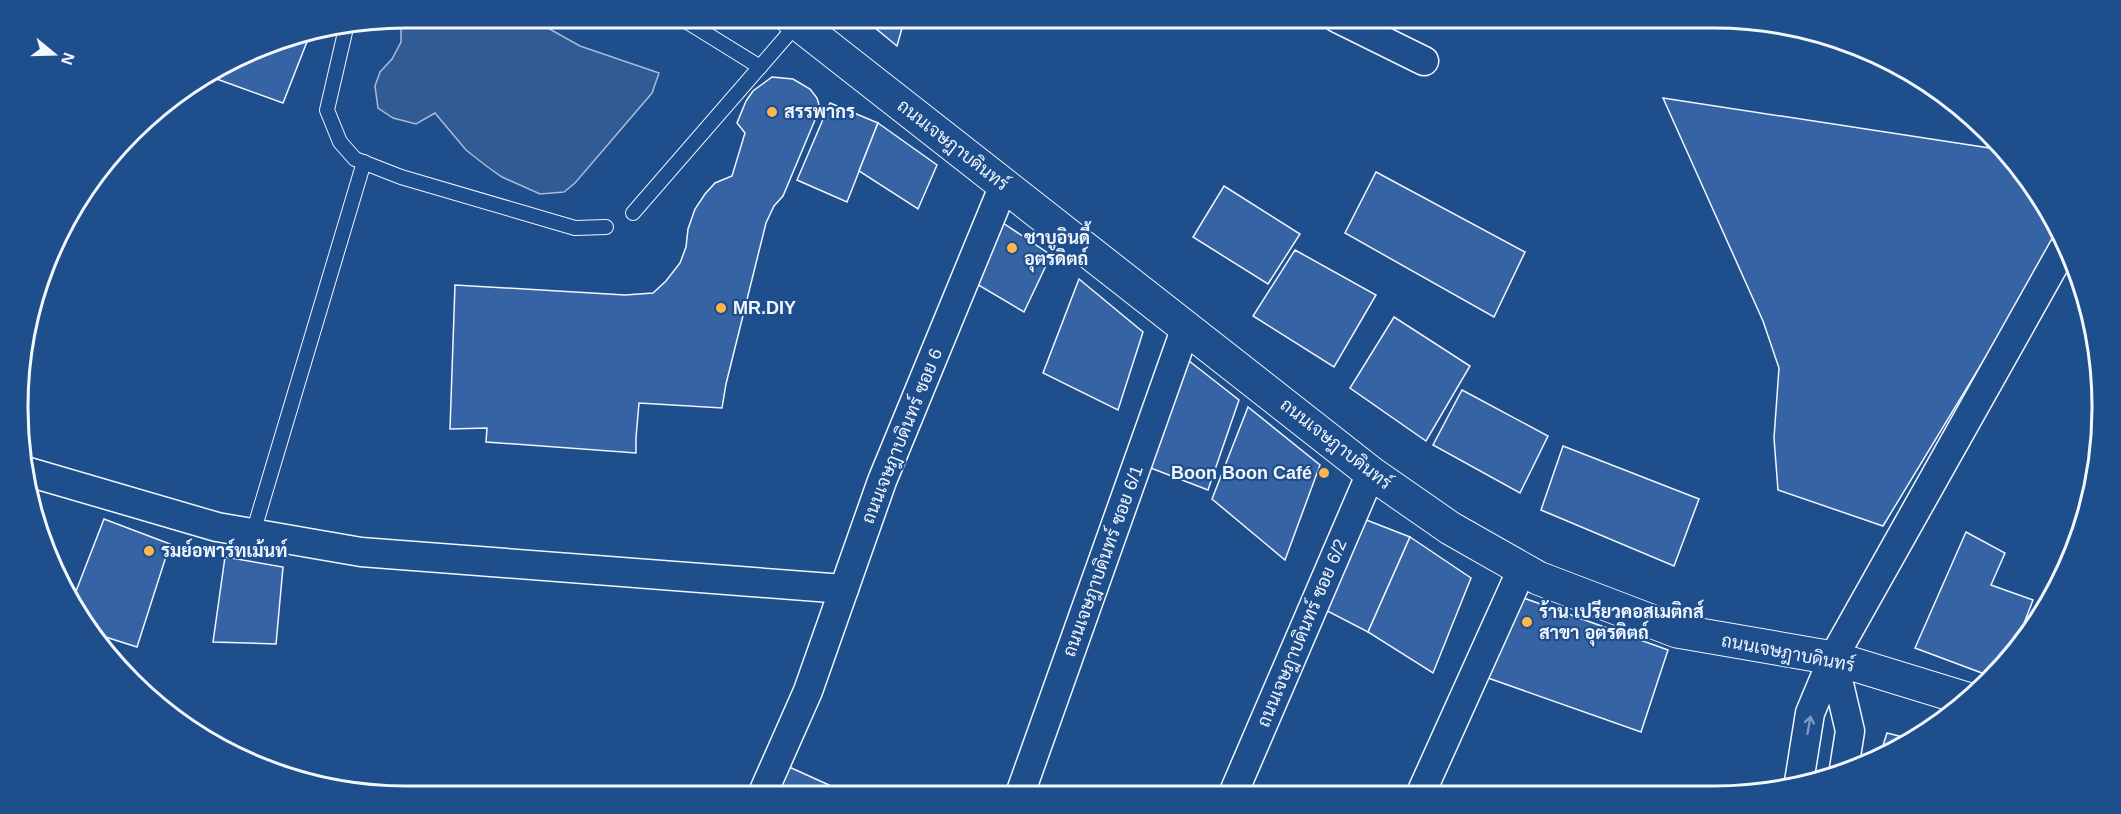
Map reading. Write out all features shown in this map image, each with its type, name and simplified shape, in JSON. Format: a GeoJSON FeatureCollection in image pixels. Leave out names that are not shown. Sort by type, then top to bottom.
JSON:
{"type":"FeatureCollection","features":[{"type":"Feature","properties":{"kind":"street","name":"ถนนเจษฎาบดินทร์"},"geometry":{"type":"LineString","coordinates":[[804,28],[1371,473],[1450,528],[1539,578],[1677,631],[1833,658],[1958,696]]}},
{"type":"Feature","properties":{"kind":"street"},"geometry":{"type":"LineString","coordinates":[[1357,28],[1424,62]]}},
{"type":"Feature","properties":{"kind":"street","name":"ถนนเจษฎาบดินทร์ ซอย 6"},"geometry":{"type":"LineString","coordinates":[[766,786],[808,691],[882,481],[1004,185]]}},
{"type":"Feature","properties":{"kind":"street"},"geometry":{"type":"LineString","coordinates":[[1800,775],[1810,714],[1833,658],[2060,254]]}},
{"type":"Feature","properties":{"kind":"street","name":"ถนนเจษฎาบดินทร์ ซอย 6/1"},"geometry":{"type":"LineString","coordinates":[[1023,786],[1186,327]]}},
{"type":"Feature","properties":{"kind":"street","name":"ถนนเจษฎาบดินทร์ ซอย 6/2"},"geometry":{"type":"LineString","coordinates":[[1236,786],[1371,473]]}},
{"type":"Feature","properties":{"kind":"street"},"geometry":{"type":"LineString","coordinates":[[35,474],[217,527],[360,552],[844,589]]}},
{"type":"Feature","properties":{"kind":"street"},"geometry":{"type":"LineString","coordinates":[[1425,786],[1522,569]]}},
{"type":"Feature","properties":{"kind":"street"},"geometry":{"type":"LineString","coordinates":[[1833,658],[1850,731],[1845,762]]}},
{"type":"Feature","properties":{"kind":"lane"},"geometry":{"type":"LineString","coordinates":[[697,28],[760,67]]}},
{"type":"Feature","properties":{"kind":"lane"},"geometry":{"type":"LineString","coordinates":[[633,213],[760,67],[790,28]]}},
{"type":"Feature","properties":{"kind":"lane"},"geometry":{"type":"LineString","coordinates":[[345,34],[327,110],[340,142],[355,159],[401,177],[575,228],[606,227]]}},
{"type":"Feature","properties":{"kind":"lane"},"geometry":{"type":"LineString","coordinates":[[253,534],[364,162]]}},
{"type":"Feature","properties":{"kind":"shaded area"},"geometry":{"type":"Polygon","coordinates":[[[401,28],[548,28],[580,46],[659,73],[652,93],[575,183],[564,192],[540,194],[502,177],[485,165],[466,150],[435,113],[416,124],[393,118],[378,108],[375,86],[380,72],[392,59],[401,42],[401,28]]]}},
{"type":"Feature","properties":{"kind":"building"},"geometry":{"type":"Polygon","coordinates":[[[875,28],[902,28],[897,46],[875,28]]]}},
{"type":"Feature","properties":{"kind":"building"},"geometry":{"type":"Polygon","coordinates":[[[307,42],[283,103],[218,79],[262,57],[307,42]]]}},
{"type":"Feature","properties":{"kind":"building"},"geometry":{"type":"Polygon","coordinates":[[[772,77],[793,79],[810,89],[817,98],[820,108],[783,196],[774,206],[766,223],[722,408],[639,403],[636,453],[486,442],[487,428],[450,429],[455,285],[625,295],[653,293],[680,263],[695,209],[705,194],[715,183],[732,176],[745,133],[737,123],[753,91],[772,77]]]}},
{"type":"Feature","properties":{"kind":"building"},"geometry":{"type":"Polygon","coordinates":[[[1663,98],[1991,148],[2029,197],[2055,243],[1883,526],[1778,490],[1774,438],[1779,368],[1763,321],[1663,98]]]}},
{"type":"Feature","properties":{"kind":"building"},"geometry":{"type":"Polygon","coordinates":[[[830,103],[878,123],[847,202],[797,180],[830,103]]]}},
{"type":"Feature","properties":{"kind":"building"},"geometry":{"type":"Polygon","coordinates":[[[878,123],[937,165],[918,209],[859,171],[878,123]]]}},
{"type":"Feature","properties":{"kind":"building"},"geometry":{"type":"Polygon","coordinates":[[[1376,172],[1525,252],[1494,317],[1345,233],[1376,172]]]}},
{"type":"Feature","properties":{"kind":"building"},"geometry":{"type":"Polygon","coordinates":[[[1224,186],[1300,234],[1268,284],[1193,237],[1224,186]]]}},
{"type":"Feature","properties":{"kind":"building"},"geometry":{"type":"Polygon","coordinates":[[[1003,223],[1051,255],[1024,312],[975,283],[1003,223]]]}},
{"type":"Feature","properties":{"kind":"building"},"geometry":{"type":"Polygon","coordinates":[[[1295,250],[1376,295],[1334,367],[1253,316],[1295,250]]]}},
{"type":"Feature","properties":{"kind":"building"},"geometry":{"type":"Polygon","coordinates":[[[1079,279],[1143,332],[1118,410],[1043,373],[1079,279]]]}},
{"type":"Feature","properties":{"kind":"building"},"geometry":{"type":"Polygon","coordinates":[[[1394,317],[1470,366],[1426,441],[1350,388],[1394,317]]]}},
{"type":"Feature","properties":{"kind":"building"},"geometry":{"type":"Polygon","coordinates":[[[1184,357],[1239,400],[1208,490],[1143,465],[1184,357]]]}},
{"type":"Feature","properties":{"kind":"building"},"geometry":{"type":"Polygon","coordinates":[[[1462,390],[1548,436],[1520,493],[1433,445],[1462,390]]]}},
{"type":"Feature","properties":{"kind":"building"},"geometry":{"type":"Polygon","coordinates":[[[1248,407],[1320,465],[1285,560],[1212,499],[1248,407]]]}},
{"type":"Feature","properties":{"kind":"building"},"geometry":{"type":"Polygon","coordinates":[[[1563,446],[1699,499],[1674,566],[1541,510],[1563,446]]]}},
{"type":"Feature","properties":{"kind":"building"},"geometry":{"type":"Polygon","coordinates":[[[1346,512],[1410,537],[1368,632],[1304,599],[1346,512]]]}},
{"type":"Feature","properties":{"kind":"building"},"geometry":{"type":"Polygon","coordinates":[[[104,519],[170,544],[137,647],[107,638],[76,591],[104,519]]]}},
{"type":"Feature","properties":{"kind":"building"},"geometry":{"type":"Polygon","coordinates":[[[1966,532],[2005,553],[1991,585],[2033,600],[2024,624],[1983,674],[1915,648],[1966,532]]]}},
{"type":"Feature","properties":{"kind":"building"},"geometry":{"type":"Polygon","coordinates":[[[1410,537],[1471,578],[1433,673],[1368,632],[1410,537]]]}},
{"type":"Feature","properties":{"kind":"building"},"geometry":{"type":"Polygon","coordinates":[[[225,557],[283,567],[276,644],[213,642],[225,557]]]}},
{"type":"Feature","properties":{"kind":"building"},"geometry":{"type":"Polygon","coordinates":[[[1521,597],[1668,650],[1641,732],[1488,678],[1521,597]]]}},
{"type":"Feature","properties":{"kind":"building"},"geometry":{"type":"Polygon","coordinates":[[[1887,733],[1900,736],[1883,745],[1887,733]]]}},
{"type":"Feature","properties":{"kind":"building"},"geometry":{"type":"Polygon","coordinates":[[[787,766],[831,786],[777,786],[787,766]]]}},
{"type":"Feature","properties":{"kind":"place","name":"สรรพากร"},"geometry":{"type":"Point","coordinates":[772,112]}},
{"type":"Feature","properties":{"kind":"place","name":"ชาบูอินดี้ อุตรดิตถ์"},"geometry":{"type":"Point","coordinates":[1012,248]}},
{"type":"Feature","properties":{"kind":"place","name":"MR.DIY"},"geometry":{"type":"Point","coordinates":[721,308]}},
{"type":"Feature","properties":{"kind":"place","name":"Boon Boon Café"},"geometry":{"type":"Point","coordinates":[1324,473]}},
{"type":"Feature","properties":{"kind":"place","name":"รมย์อพาร์ทเม้นท์"},"geometry":{"type":"Point","coordinates":[149,551]}},
{"type":"Feature","properties":{"kind":"place","name":"ร้าน เปรียวคอสเมติกส์ สาขา อุตรดิตถ์"},"geometry":{"type":"Point","coordinates":[1527,622]}}]}
